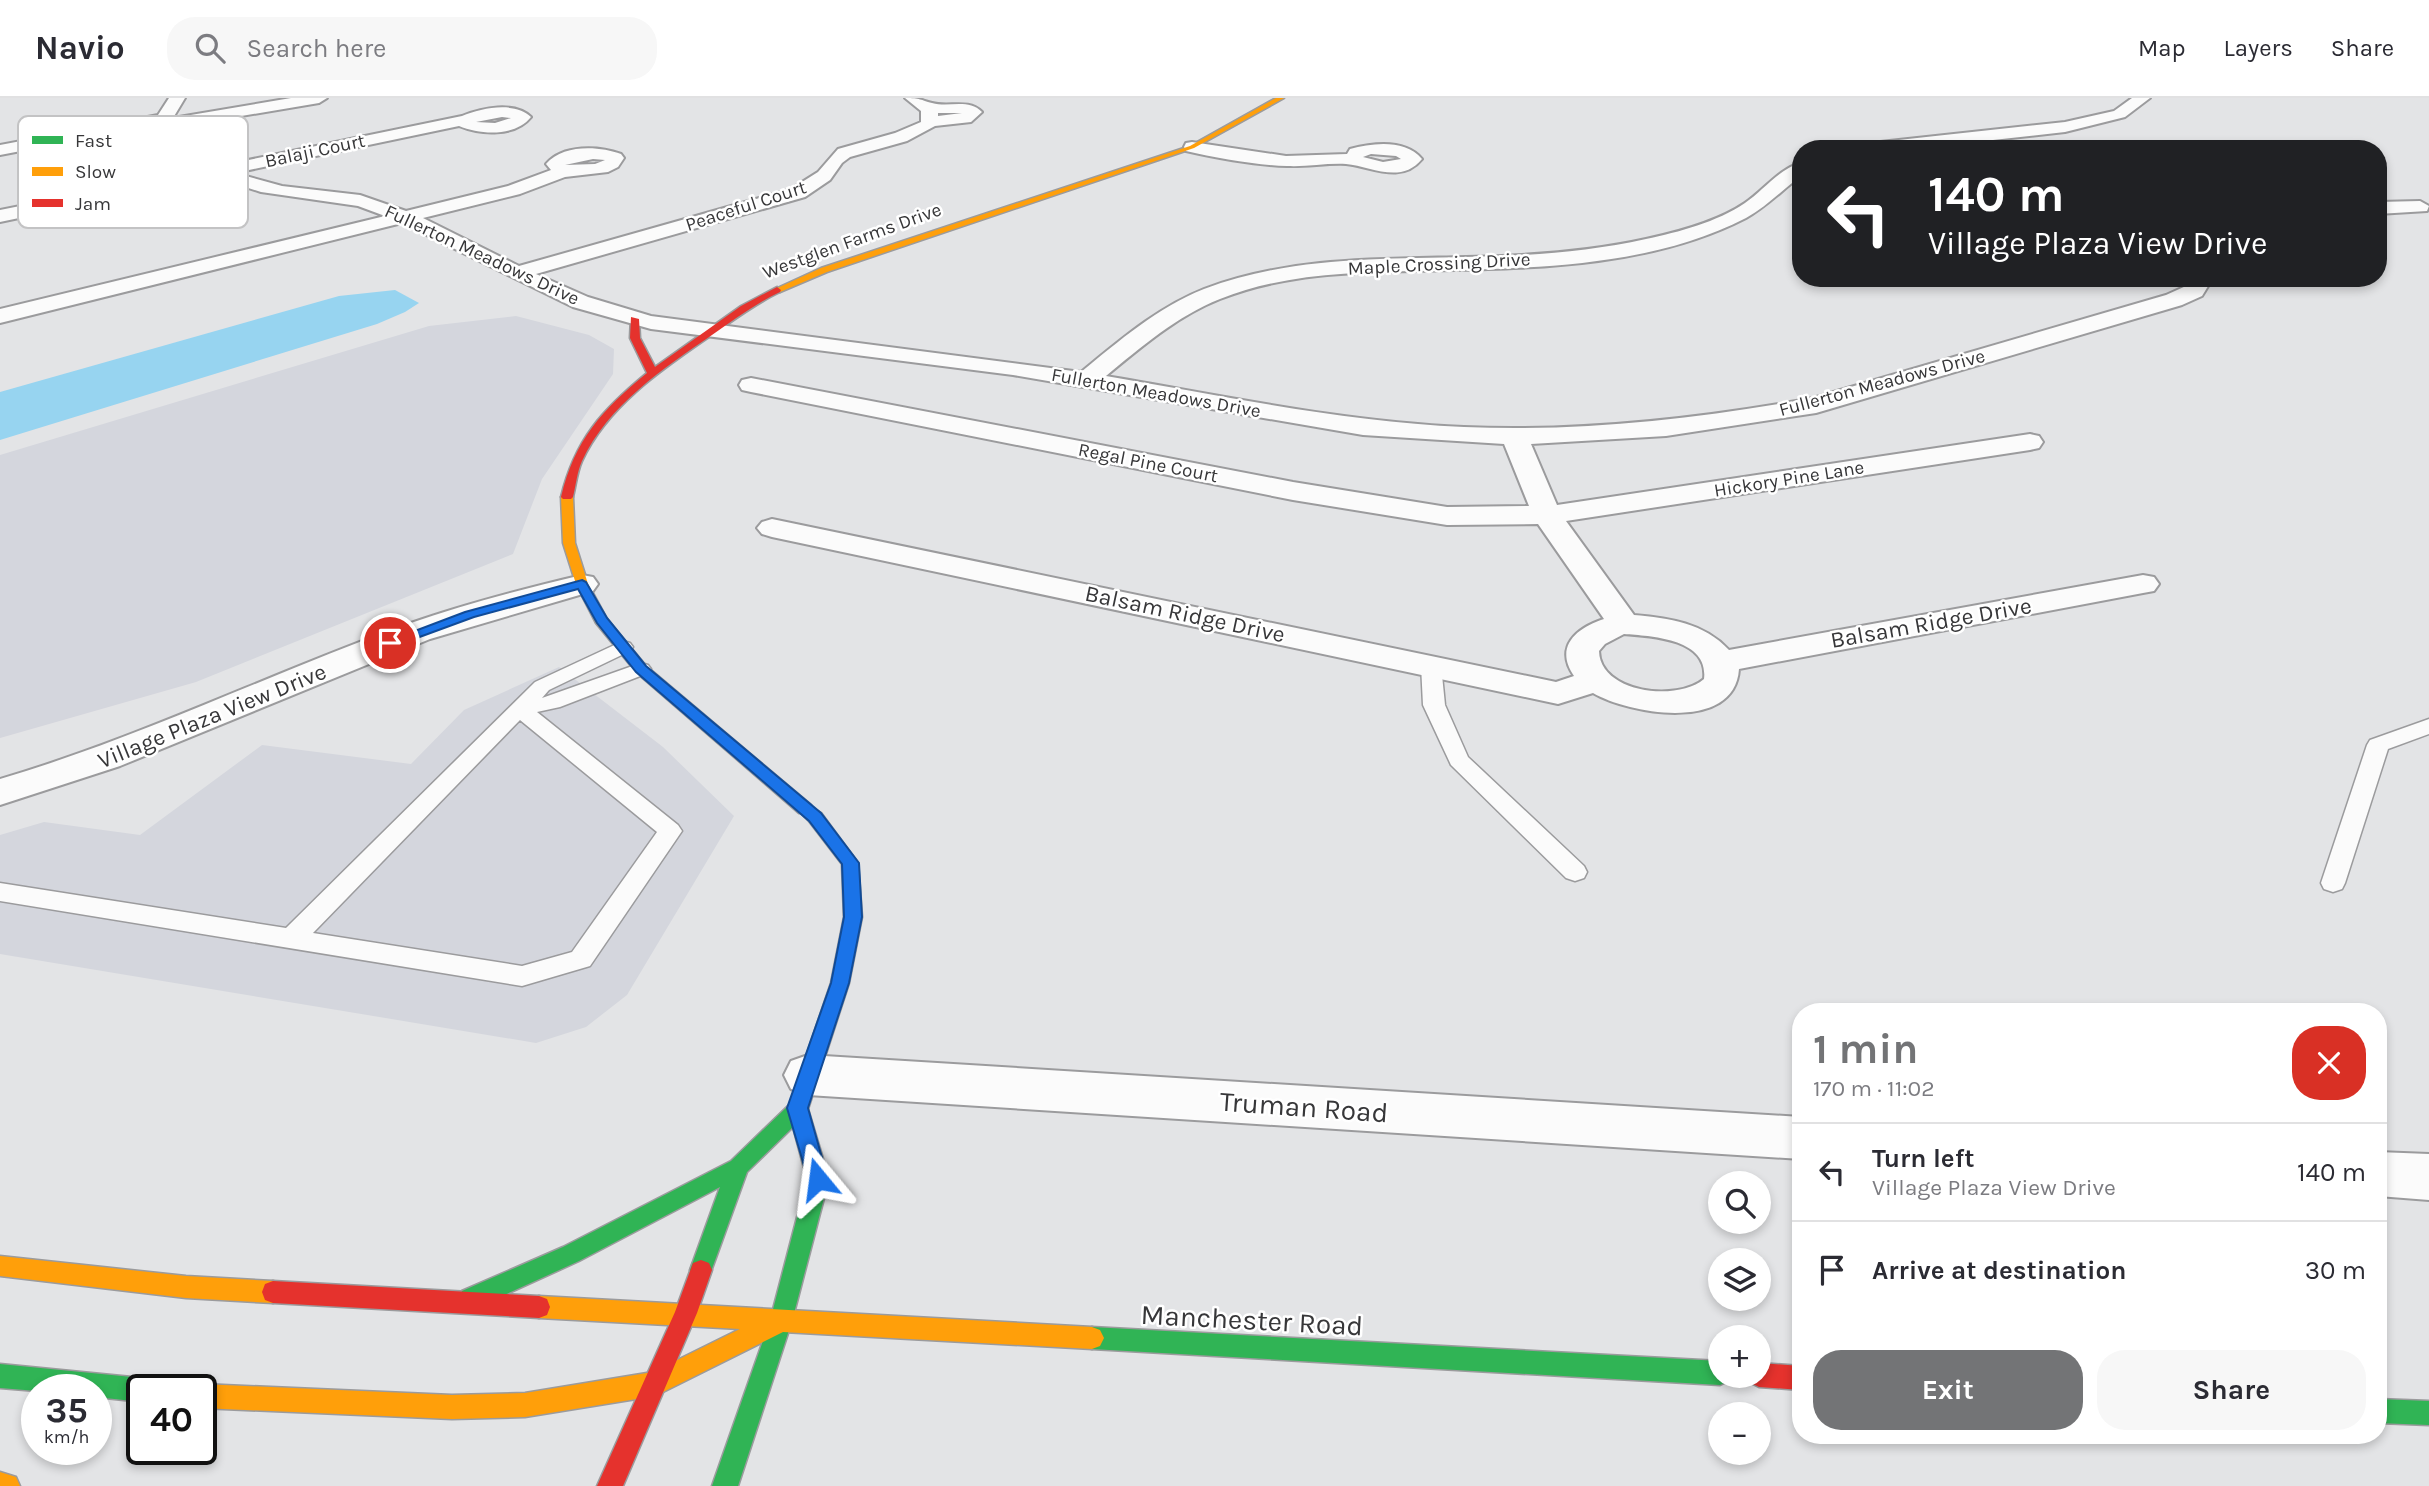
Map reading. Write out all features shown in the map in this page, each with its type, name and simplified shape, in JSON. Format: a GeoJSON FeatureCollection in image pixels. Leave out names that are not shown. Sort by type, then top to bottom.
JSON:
{"type":"FeatureCollection","features":[{"type":"Feature","properties":{"kind":"main road","name":"Westglen Farms Drive"},"geometry":{"type":"LineString","coordinates":[[686,1313],[738,1167],[803,1092],[843,970],[853,917],[850,863],[815,817],[641,669],[601,620],[582,584],[569,543],[566,502],[576,462],[598,427],[631,392],[760,297],[824,270],[1192,147],[1281,98]]}},
{"type":"Feature","properties":{"kind":"main road"},"geometry":{"type":"LineString","coordinates":[[634,319],[635,338],[653,374]]}},
{"type":"Feature","properties":{"kind":"main road"},"geometry":{"type":"LineString","coordinates":[[725,1486],[781,1321],[818,1179],[803,1092]]}},
{"type":"Feature","properties":{"kind":"main road"},"geometry":{"type":"LineString","coordinates":[[461,1303],[571,1254],[738,1167]]}},
{"type":"Feature","properties":{"kind":"main road","name":"Manchester Road"},"geometry":{"type":"LineString","coordinates":[[0,1266],[186,1287],[1708,1372]]}},
{"type":"Feature","properties":{"kind":"main road"},"geometry":{"type":"LineString","coordinates":[[610,1486],[686,1313]]}},
{"type":"Feature","properties":{"kind":"main road"},"geometry":{"type":"LineString","coordinates":[[217,1397],[452,1407],[525,1405],[655,1384],[781,1321]]}},
{"type":"Feature","properties":{"kind":"main road"},"geometry":{"type":"LineString","coordinates":[[0,1376],[126,1388]]}},
{"type":"Feature","properties":{"kind":"main road"},"geometry":{"type":"LineString","coordinates":[[1771,1376],[1792,1377]]}},
{"type":"Feature","properties":{"kind":"main road"},"geometry":{"type":"LineString","coordinates":[[2387,1411],[2429,1413]]}},
{"type":"Feature","properties":{"kind":"main road"},"geometry":{"type":"LineString","coordinates":[[0,1485],[7,1486]]}},
{"type":"Feature","properties":{"kind":"street"},"geometry":{"type":"LineString","coordinates":[[167,116],[177,98]]}},
{"type":"Feature","properties":{"kind":"street"},"geometry":{"type":"LineString","coordinates":[[203,116],[319,98]]}},
{"type":"Feature","properties":{"kind":"street"},"geometry":{"type":"LineString","coordinates":[[1939,140],[2077,124],[2119,114],[2142,98]]}},
{"type":"Feature","properties":{"kind":"street","name":"Peaceful Court"},"geometry":{"type":"LineString","coordinates":[[516,273],[798,193],[824,176],[844,153],[914,132],[924,109]]}},
{"type":"Feature","properties":{"kind":"street","name":"Balaji Court"},"geometry":{"type":"LineString","coordinates":[[248,165],[467,120]]}},
{"type":"Feature","properties":{"kind":"street"},"geometry":{"type":"LineString","coordinates":[[0,150],[18,147]]}},
{"type":"Feature","properties":{"kind":"street"},"geometry":{"type":"LineString","coordinates":[[1192,147],[1286,162],[1353,159]]}},
{"type":"Feature","properties":{"kind":"street"},"geometry":{"type":"LineString","coordinates":[[0,316],[514,190],[568,171]]}},
{"type":"Feature","properties":{"kind":"street","name":"Maple Crossing Drive"},"geometry":{"type":"LineString","coordinates":[[1086,380],[1149,327],[1177,310],[1213,294],[1253,281],[1363,266],[1562,258],[1651,244],[1735,217],[1792,175]]}},
{"type":"Feature","properties":{"kind":"street","name":"Fullerton Meadows Drive"},"geometry":{"type":"LineString","coordinates":[[248,185],[302,195],[364,201],[404,217],[559,295],[634,319],[1086,380],[1312,419],[1413,432],[1569,438],[1774,414],[1816,405],[2174,300],[2194,291],[2197,287]]}},
{"type":"Feature","properties":{"kind":"street"},"geometry":{"type":"LineString","coordinates":[[2387,208],[2420,207]]}},
{"type":"Feature","properties":{"kind":"street","name":"Balaji Court"},"geometry":{"type":"LineString","coordinates":[[0,216],[18,212]]}},
{"type":"Feature","properties":{"kind":"street","name":"Regal Pine Court"},"geometry":{"type":"LineString","coordinates":[[751,385],[1344,500],[1447,516],[1547,515]]}},
{"type":"Feature","properties":{"kind":"street"},"geometry":{"type":"LineString","coordinates":[[1514,436],[1547,515],[1624,624]]}},
{"type":"Feature","properties":{"kind":"street","name":"Hickory Pine Lane"},"geometry":{"type":"LineString","coordinates":[[1547,515],[2030,442]]}},
{"type":"Feature","properties":{"kind":"street","name":"Balsam Ridge Drive"},"geometry":{"type":"LineString","coordinates":[[772,528],[1558,693],[1597,680]]}},
{"type":"Feature","properties":{"kind":"street","name":"Village Plaza View Drive"},"geometry":{"type":"LineString","coordinates":[[0,792],[103,761],[416,633],[470,614],[582,584]]}},
{"type":"Feature","properties":{"kind":"street","name":"Balsam Ridge Drive"},"geometry":{"type":"LineString","coordinates":[[1720,662],[2143,584]]}},
{"type":"Feature","properties":{"kind":"street"},"geometry":{"type":"LineString","coordinates":[[1624,624],[1670,629],[1692,637],[1709,649],[1720,662],[1723,675],[1718,688],[1704,698],[1664,704],[1639,700],[1615,691],[1587,670],[1582,656],[1585,643],[1596,633],[1624,624]]}},
{"type":"Feature","properties":{"kind":"street","name":"Truman Road"},"geometry":{"type":"LineString","coordinates":[[803,1092],[1792,1138]]}},
{"type":"Feature","properties":{"kind":"street"},"geometry":{"type":"LineString","coordinates":[[2387,1175],[2429,1177]]}},
{"type":"Feature","properties":{"kind":"lane"},"geometry":{"type":"LineString","coordinates":[[291,939],[542,686],[623,647]]}},
{"type":"Feature","properties":{"kind":"lane"},"geometry":{"type":"LineString","coordinates":[[1431,665],[1434,705],[1458,760],[1575,872]]}},
{"type":"Feature","properties":{"kind":"lane"},"geometry":{"type":"LineString","coordinates":[[519,708],[554,703],[641,669]]}},
{"type":"Feature","properties":{"kind":"lane"},"geometry":{"type":"LineString","coordinates":[[0,892],[522,976],[582,959],[670,831],[519,708]]}},
{"type":"Feature","properties":{"kind":"lane"},"geometry":{"type":"LineString","coordinates":[[2333,883],[2378,746],[2429,726]]}},
{"type":"Feature","properties":{"kind":"shaded area"},"geometry":{"type":"Polygon","coordinates":[[[516,316],[589,335],[614,349],[613,374],[542,479],[513,554],[196,682],[0,738],[0,455],[429,326],[516,316]]]}},
{"type":"Feature","properties":{"kind":"shaded area"},"geometry":{"type":"Polygon","coordinates":[[[559,667],[663,747],[734,816],[627,995],[586,1027],[536,1043],[0,954],[0,835],[44,822],[140,835],[262,745],[411,764],[464,710],[559,667]]]}},
{"type":"Feature","properties":{"kind":"water"},"geometry":{"type":"Polygon","coordinates":[[[395,290],[419,303],[377,324],[0,440],[0,392],[339,296],[395,290]]]}},
{"type":"Feature","properties":{"kind":"traffic: fast"},"geometry":{"type":"LineString","coordinates":[[701,1270],[738,1167],[798,1109],[840,983],[853,917],[850,863],[815,817],[805,809]]}},
{"type":"Feature","properties":{"kind":"traffic: fast"},"geometry":{"type":"LineString","coordinates":[[725,1486],[781,1321],[818,1179],[798,1109]]}},
{"type":"Feature","properties":{"kind":"traffic: fast"},"geometry":{"type":"LineString","coordinates":[[470,1299],[571,1254],[738,1167]]}},
{"type":"Feature","properties":{"kind":"traffic: fast"},"geometry":{"type":"LineString","coordinates":[[1092,1338],[1708,1372]]}},
{"type":"Feature","properties":{"kind":"traffic: fast"},"geometry":{"type":"LineString","coordinates":[[0,1376],[126,1388]]}},
{"type":"Feature","properties":{"kind":"traffic: fast"},"geometry":{"type":"LineString","coordinates":[[2387,1411],[2429,1413]]}},
{"type":"Feature","properties":{"kind":"traffic: slow"},"geometry":{"type":"LineString","coordinates":[[777,290],[824,270],[1192,147],[1281,98]]}},
{"type":"Feature","properties":{"kind":"traffic: slow"},"geometry":{"type":"LineString","coordinates":[[567,497],[569,543],[582,584],[601,620],[641,669],[805,809]]}},
{"type":"Feature","properties":{"kind":"traffic: slow"},"geometry":{"type":"LineString","coordinates":[[0,1266],[186,1287],[273,1292]]}},
{"type":"Feature","properties":{"kind":"traffic: slow"},"geometry":{"type":"LineString","coordinates":[[539,1307],[1092,1338]]}},
{"type":"Feature","properties":{"kind":"traffic: slow"},"geometry":{"type":"LineString","coordinates":[[217,1397],[452,1407],[525,1405],[655,1384],[781,1321]]}},
{"type":"Feature","properties":{"kind":"traffic: slow"},"geometry":{"type":"LineString","coordinates":[[0,1485],[7,1486]]}},
{"type":"Feature","properties":{"kind":"traffic: jam"},"geometry":{"type":"LineString","coordinates":[[567,497],[577,460],[589,439],[619,403],[674,357],[744,308],[777,290]]}},
{"type":"Feature","properties":{"kind":"traffic: jam"},"geometry":{"type":"LineString","coordinates":[[634,319],[635,338],[653,374]]}},
{"type":"Feature","properties":{"kind":"traffic: jam"},"geometry":{"type":"LineString","coordinates":[[610,1486],[686,1313],[701,1270]]}},
{"type":"Feature","properties":{"kind":"traffic: jam"},"geometry":{"type":"LineString","coordinates":[[273,1292],[539,1307]]}},
{"type":"Feature","properties":{"kind":"traffic: jam"},"geometry":{"type":"LineString","coordinates":[[1771,1376],[1792,1377]]}},
{"type":"Feature","properties":{"kind":"route"},"geometry":{"type":"LineString","coordinates":[[390,643],[470,614],[582,584],[601,620],[641,669],[815,817],[850,863],[853,917],[840,983],[797,1108],[818,1179]]}}]}
